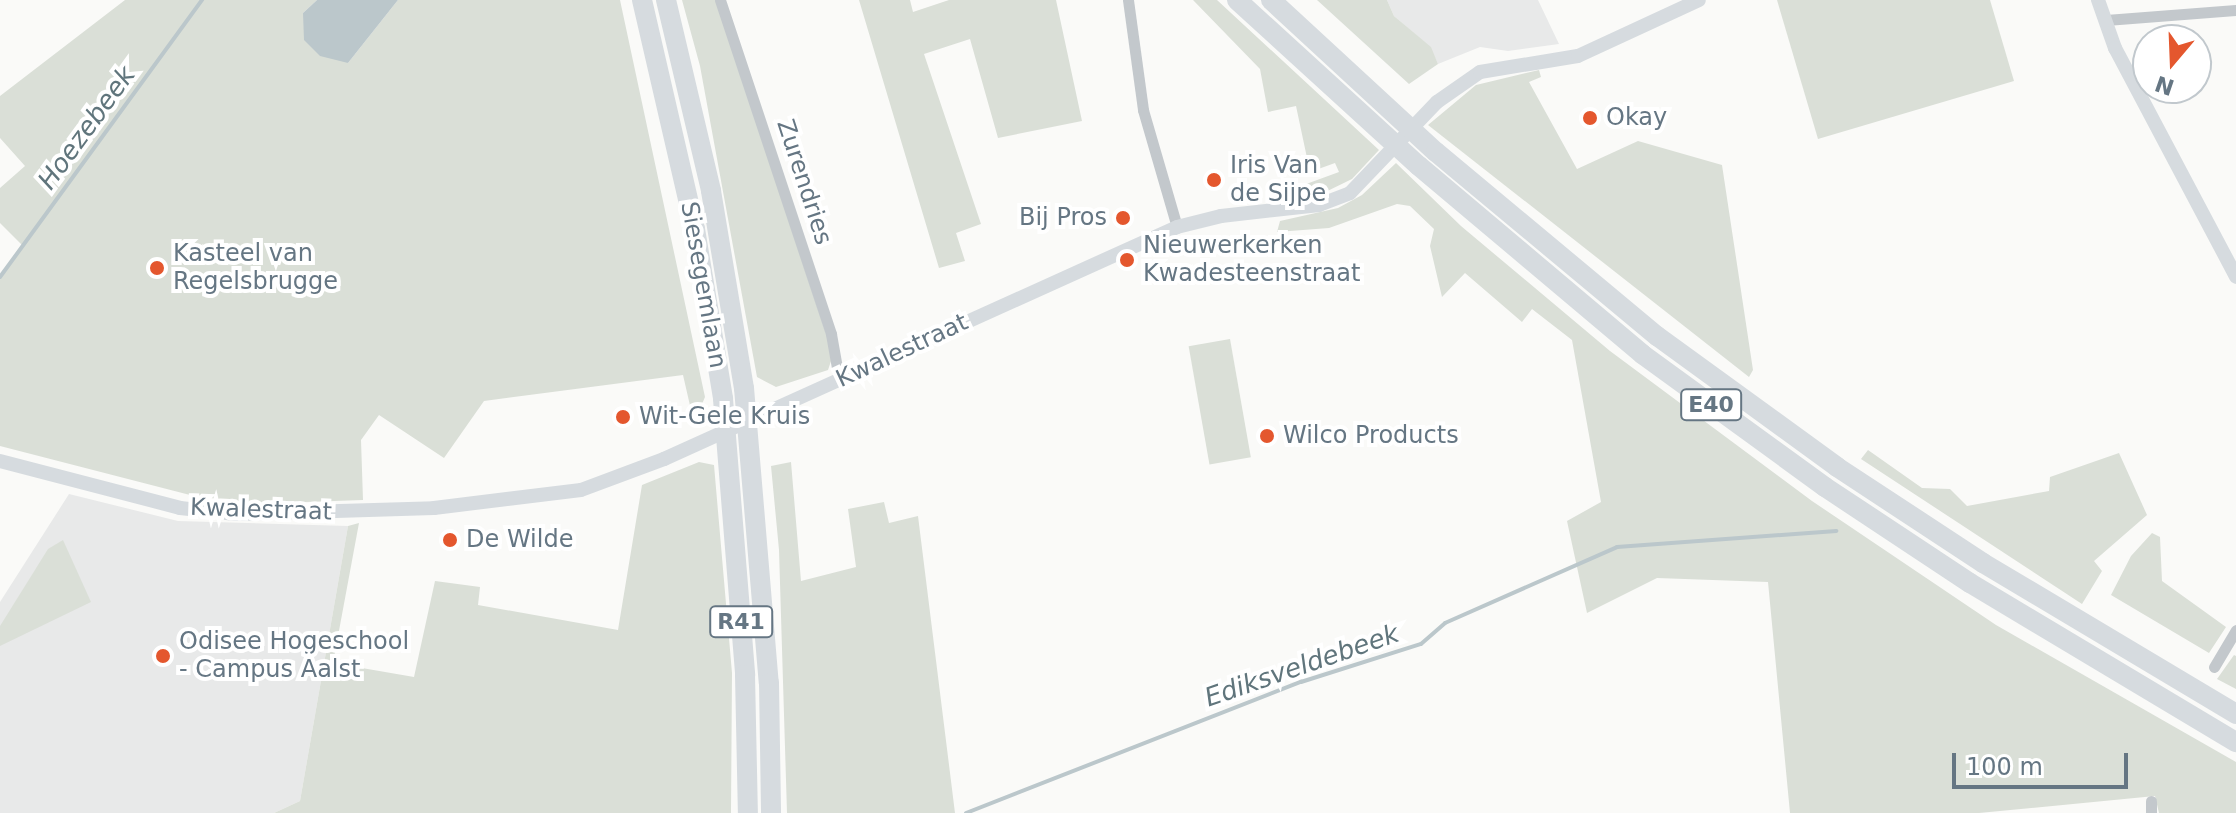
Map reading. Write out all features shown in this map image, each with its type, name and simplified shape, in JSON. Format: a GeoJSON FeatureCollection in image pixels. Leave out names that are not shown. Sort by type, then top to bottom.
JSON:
{"type":"FeatureCollection","features":[{"type":"Feature","properties":{"kind":"highway","name":"Siesegemlaan"},"geometry":{"type":"LineString","coordinates":[[642,0],[695,229],[713,331],[726,431],[745,675],[748,813]]}},
{"type":"Feature","properties":{"kind":"highway","name":"Siesegemlaan"},"geometry":{"type":"LineString","coordinates":[[666,0],[711,191],[736,334],[747,420],[769,683],[771,813]]}},
{"type":"Feature","properties":{"kind":"highway","name":"E40"},"geometry":{"type":"LineString","coordinates":[[1237,0],[1419,166],[1642,354],[1825,487],[1970,583],[2236,742]]}},
{"type":"Feature","properties":{"kind":"highway","name":"E40"},"geometry":{"type":"LineString","coordinates":[[1271,0],[1436,152],[1657,336],[1837,467],[1983,563],[2236,714]]}},
{"type":"Feature","properties":{"kind":"street","name":"Zurendries"},"geometry":{"type":"LineString","coordinates":[[720,0],[826,320],[839,379]]}},
{"type":"Feature","properties":{"kind":"street"},"geometry":{"type":"LineString","coordinates":[[1128,0],[1143,110],[1177,227]]}},
{"type":"Feature","properties":{"kind":"street","name":"Kwalestraat"},"geometry":{"type":"LineString","coordinates":[[0,461],[180,508],[236,514],[342,513],[581,490],[726,431],[1177,227],[1221,216],[1319,205],[1350,193],[1437,102],[1480,72],[1578,56],[1699,0]]}},
{"type":"Feature","properties":{"kind":"street"},"geometry":{"type":"LineString","coordinates":[[2098,0],[2115,48],[2236,277]]}},
{"type":"Feature","properties":{"kind":"street"},"geometry":{"type":"LineString","coordinates":[[2106,20],[2236,10]]}},
{"type":"Feature","properties":{"kind":"street"},"geometry":{"type":"LineString","coordinates":[[2214,667],[2236,630]]}},
{"type":"Feature","properties":{"kind":"shaded area"},"geometry":{"type":"Polygon","coordinates":[[[125,0],[317,0],[303,13],[348,63],[398,0],[620,0],[705,397],[694,423],[683,375],[484,401],[444,458],[379,415],[361,440],[363,500],[245,504],[190,495],[0,446],[0,277],[22,245],[0,223],[0,188],[25,166],[0,138],[0,96],[125,0]]]}},
{"type":"Feature","properties":{"kind":"shaded area"},"geometry":{"type":"Polygon","coordinates":[[[317,0],[398,0],[348,63],[320,56],[304,40],[303,13],[317,0]]]}},
{"type":"Feature","properties":{"kind":"shaded area"},"geometry":{"type":"Polygon","coordinates":[[[682,0],[716,0],[833,355],[828,370],[776,387],[757,377],[700,66],[682,0]]]}},
{"type":"Feature","properties":{"kind":"shaded area"},"geometry":{"type":"Polygon","coordinates":[[[859,0],[910,0],[913,12],[949,0],[1056,0],[1082,121],[998,138],[970,39],[924,54],[981,224],[956,233],[965,261],[939,268],[859,0]]]}},
{"type":"Feature","properties":{"kind":"shaded area"},"geometry":{"type":"Polygon","coordinates":[[[1193,0],[1217,0],[1379,150],[1352,179],[1311,199],[1289,202],[1298,187],[1339,172],[1335,163],[1310,172],[1296,106],[1268,112],[1260,69],[1193,0]]]}},
{"type":"Feature","properties":{"kind":"shaded area"},"geometry":{"type":"Polygon","coordinates":[[[1317,0],[1387,0],[1394,16],[1431,47],[1438,64],[1409,84],[1317,0]]]}},
{"type":"Feature","properties":{"kind":"shaded area"},"geometry":{"type":"Polygon","coordinates":[[[1387,0],[1538,0],[1559,44],[1508,51],[1480,47],[1438,64],[1430,47],[1394,16],[1387,0]]]}},
{"type":"Feature","properties":{"kind":"shaded area"},"geometry":{"type":"Polygon","coordinates":[[[1777,0],[1990,0],[2014,81],[1818,139],[1777,0]]]}},
{"type":"Feature","properties":{"kind":"shaded area"},"geometry":{"type":"Polygon","coordinates":[[[1539,70],[1541,77],[1529,82],[1577,169],[1638,141],[1722,165],[1753,370],[1749,377],[1428,125],[1476,85],[1539,70]]]}},
{"type":"Feature","properties":{"kind":"shaded area"},"geometry":{"type":"Polygon","coordinates":[[[1396,163],[1461,226],[1610,351],[1812,501],[1996,625],[2236,762],[2236,813],[2159,813],[2155,796],[1979,813],[1790,813],[1768,582],[1657,578],[1587,613],[1567,521],[1601,502],[1572,340],[1532,309],[1522,322],[1465,273],[1442,297],[1430,246],[1434,229],[1410,206],[1397,204],[1329,228],[1277,232],[1280,221],[1338,208],[1362,195],[1396,163]]]}},
{"type":"Feature","properties":{"kind":"shaded area"},"geometry":{"type":"Polygon","coordinates":[[[1230,339],[1251,457],[1209,464],[1189,346],[1230,339]]]}},
{"type":"Feature","properties":{"kind":"shaded area"},"geometry":{"type":"Polygon","coordinates":[[[1868,450],[1922,488],[1950,489],[1967,506],[2049,491],[2050,477],[2119,453],[2147,515],[2094,561],[2102,571],[2082,604],[1861,459],[1868,450]]]}},
{"type":"Feature","properties":{"kind":"shaded area"},"geometry":{"type":"Polygon","coordinates":[[[699,462],[714,465],[732,673],[731,813],[274,813],[300,801],[348,526],[359,523],[333,663],[414,677],[435,581],[480,587],[478,605],[618,630],[642,485],[699,462]]]}},
{"type":"Feature","properties":{"kind":"shaded area"},"geometry":{"type":"Polygon","coordinates":[[[791,462],[801,581],[856,567],[848,509],[884,502],[889,523],[918,516],[955,813],[787,813],[779,550],[771,466],[791,462]]]}},
{"type":"Feature","properties":{"kind":"shaded area","name":"Odisee Hogeschool - Campus Aalst"},"geometry":{"type":"Polygon","coordinates":[[[69,494],[178,521],[348,526],[300,801],[274,813],[0,813],[0,602],[69,494]]]}},
{"type":"Feature","properties":{"kind":"shaded area"},"geometry":{"type":"Polygon","coordinates":[[[2152,533],[2160,537],[2162,581],[2226,627],[2209,653],[2111,595],[2131,556],[2152,533]]]}},
{"type":"Feature","properties":{"kind":"shaded area"},"geometry":{"type":"Polygon","coordinates":[[[63,540],[91,602],[0,646],[0,626],[48,549],[63,540]]]}},
{"type":"Feature","properties":{"kind":"shaded area"},"geometry":{"type":"Polygon","coordinates":[[[2236,656],[2236,689],[2217,679],[2236,656]]]}},
{"type":"Feature","properties":{"kind":"waterway","name":"Hoezebeek"},"geometry":{"type":"LineString","coordinates":[[0,277],[202,0]]}},
{"type":"Feature","properties":{"kind":"waterway","name":"Ediksveldebeek"},"geometry":{"type":"LineString","coordinates":[[966,813],[1301,682],[1421,644],[1445,623],[1617,547],[1836,531]]}},
{"type":"Feature","properties":{"kind":"place","name":"Okay"},"geometry":{"type":"Point","coordinates":[1590,118]}},
{"type":"Feature","properties":{"kind":"place","name":"Iris Van de Sijpe"},"geometry":{"type":"Point","coordinates":[1214,180]}},
{"type":"Feature","properties":{"kind":"place","name":"Bij Pros"},"geometry":{"type":"Point","coordinates":[1123,218]}},
{"type":"Feature","properties":{"kind":"place","name":"Nieuwerkerken Kwadesteenstraat"},"geometry":{"type":"Point","coordinates":[1127,260]}},
{"type":"Feature","properties":{"kind":"place","name":"Kasteel van Regelsbrugge"},"geometry":{"type":"Point","coordinates":[157,268]}},
{"type":"Feature","properties":{"kind":"place","name":"Wit-Gele Kruis"},"geometry":{"type":"Point","coordinates":[623,417]}},
{"type":"Feature","properties":{"kind":"place","name":"Wilco Products"},"geometry":{"type":"Point","coordinates":[1267,436]}},
{"type":"Feature","properties":{"kind":"place","name":"De Wilde"},"geometry":{"type":"Point","coordinates":[450,540]}},
{"type":"Feature","properties":{"kind":"place","name":"Odisee Hogeschool - Campus Aalst"},"geometry":{"type":"Point","coordinates":[163,656]}}]}
